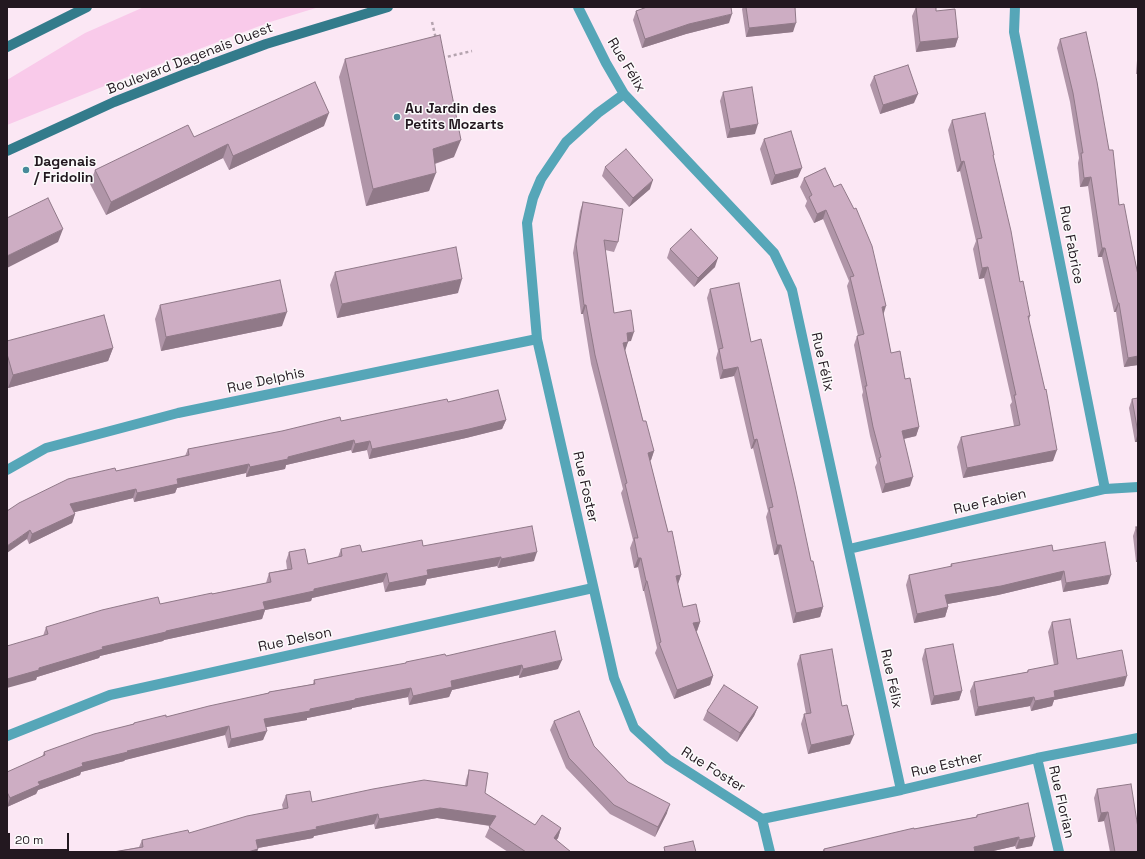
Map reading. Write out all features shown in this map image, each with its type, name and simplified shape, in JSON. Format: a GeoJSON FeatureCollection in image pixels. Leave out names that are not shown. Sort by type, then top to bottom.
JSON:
{"type":"FeatureCollection","features":[{"type":"Feature","properties":{"kind":"main road"},"geometry":{"type":"LineString","coordinates":[[7,47],[86,7]]}},
{"type":"Feature","properties":{"kind":"main road","name":"Boulevard Dagenais Ouest"},"geometry":{"type":"LineString","coordinates":[[7,151],[107,106],[179,76],[266,44],[388,7]]}},
{"type":"Feature","properties":{"kind":"street","name":"Rue Félix"},"geometry":{"type":"LineString","coordinates":[[578,7],[606,63],[624,94],[774,253],[792,290],[901,790]]}},
{"type":"Feature","properties":{"kind":"street","name":"Rue Fabrice"},"geometry":{"type":"LineString","coordinates":[[1015,7],[1014,32],[1105,489]]}},
{"type":"Feature","properties":{"kind":"street","name":"Rue Foster"},"geometry":{"type":"LineString","coordinates":[[624,94],[598,113],[566,142],[541,179],[533,198],[527,223],[537,339],[614,678],[634,728],[668,759],[762,818]]}},
{"type":"Feature","properties":{"kind":"street","name":"Rue Delphis"},"geometry":{"type":"LineString","coordinates":[[7,470],[46,448],[178,413],[537,339]]}},
{"type":"Feature","properties":{"kind":"street","name":"Rue Fabien"},"geometry":{"type":"LineString","coordinates":[[849,549],[1105,489],[1138,487]]}},
{"type":"Feature","properties":{"kind":"street","name":"Rue Delson"},"geometry":{"type":"LineString","coordinates":[[7,736],[110,695],[594,588]]}},
{"type":"Feature","properties":{"kind":"street","name":"Rue Esther"},"geometry":{"type":"LineString","coordinates":[[762,818],[901,790],[1037,758],[1138,738]]}},
{"type":"Feature","properties":{"kind":"street","name":"Rue Florian"},"geometry":{"type":"LineString","coordinates":[[1037,758],[1059,852]]}},
{"type":"Feature","properties":{"kind":"street"},"geometry":{"type":"LineString","coordinates":[[762,818],[770,852]]}},
{"type":"Feature","properties":{"kind":"path"},"geometry":{"type":"LineString","coordinates":[[432,22],[438,44]]}},
{"type":"Feature","properties":{"kind":"path"},"geometry":{"type":"LineString","coordinates":[[439,51],[441,58],[472,51]]}},
{"type":"Feature","properties":{"kind":"shaded area"},"geometry":{"type":"Polygon","coordinates":[[[144,7],[319,7],[270,22],[7,125],[7,80],[85,33],[144,7]]]}},
{"type":"Feature","properties":{"kind":"building"},"geometry":{"type":"Polygon","coordinates":[[[647,7],[731,7],[732,14],[689,24],[645,39],[636,11],[647,7]]]}},
{"type":"Feature","properties":{"kind":"building"},"geometry":{"type":"Polygon","coordinates":[[[746,7],[795,7],[796,23],[749,28],[746,7]]]}},
{"type":"Feature","properties":{"kind":"building"},"geometry":{"type":"Polygon","coordinates":[[[916,7],[936,7],[936,11],[955,9],[958,38],[920,42],[916,7]]]}},
{"type":"Feature","properties":{"kind":"building"},"geometry":{"type":"Polygon","coordinates":[[[1086,32],[1097,82],[1109,150],[1113,150],[1119,205],[1124,204],[1138,275],[1138,356],[1128,358],[1119,303],[1105,248],[1102,248],[1091,177],[1084,178],[1081,153],[1083,153],[1073,93],[1060,39],[1086,32]]]}},
{"type":"Feature","properties":{"kind":"building","name":"Au Jardin des Petits Mozarts"},"geometry":{"type":"Polygon","coordinates":[[[440,35],[461,140],[433,149],[436,173],[373,189],[345,59],[440,35]]]}},
{"type":"Feature","properties":{"kind":"building"},"geometry":{"type":"Polygon","coordinates":[[[908,65],[918,94],[883,105],[874,76],[908,65]]]}},
{"type":"Feature","properties":{"kind":"building"},"geometry":{"type":"Polygon","coordinates":[[[315,82],[329,113],[233,156],[228,144],[111,202],[95,170],[188,125],[194,137],[315,82]]]}},
{"type":"Feature","properties":{"kind":"building"},"geometry":{"type":"Polygon","coordinates":[[[752,87],[758,124],[730,129],[723,92],[752,87]]]}},
{"type":"Feature","properties":{"kind":"building"},"geometry":{"type":"Polygon","coordinates":[[[985,113],[993,155],[1011,231],[1020,282],[1023,281],[1030,316],[1028,316],[1045,390],[1046,389],[1057,450],[967,468],[961,437],[1020,425],[1014,395],[1016,395],[988,267],[982,268],[977,239],[982,238],[964,161],[961,162],[952,120],[985,113]]]}},
{"type":"Feature","properties":{"kind":"building"},"geometry":{"type":"Polygon","coordinates":[[[791,131],[802,168],[775,175],[764,139],[791,131]]]}},
{"type":"Feature","properties":{"kind":"building"},"geometry":{"type":"Polygon","coordinates":[[[626,149],[653,180],[633,198],[605,167],[626,149]]]}},
{"type":"Feature","properties":{"kind":"building"},"geometry":{"type":"Polygon","coordinates":[[[825,168],[834,187],[841,184],[854,209],[856,208],[872,246],[886,306],[882,307],[891,353],[900,351],[905,379],[910,378],[919,427],[902,431],[913,477],[885,484],[879,458],[881,457],[873,427],[865,386],[867,386],[857,336],[864,334],[850,277],[854,276],[826,210],[817,214],[809,197],[812,195],[804,178],[825,168]]]}},
{"type":"Feature","properties":{"kind":"building"},"geometry":{"type":"Polygon","coordinates":[[[48,198],[63,229],[7,256],[7,218],[48,198]]]}},
{"type":"Feature","properties":{"kind":"building"},"geometry":{"type":"Polygon","coordinates":[[[583,202],[623,209],[618,242],[604,240],[614,313],[631,310],[634,332],[627,333],[628,342],[623,343],[643,421],[646,421],[654,451],[648,453],[668,532],[672,531],[681,575],[676,576],[683,607],[696,604],[700,622],[693,623],[713,676],[677,690],[659,643],[661,642],[647,581],[641,558],[638,558],[634,538],[638,538],[625,484],[627,483],[595,355],[586,305],[584,305],[576,244],[583,202]]]}},
{"type":"Feature","properties":{"kind":"building"},"geometry":{"type":"Polygon","coordinates":[[[691,229],[718,258],[698,278],[670,249],[691,229]]]}},
{"type":"Feature","properties":{"kind":"building"},"geometry":{"type":"Polygon","coordinates":[[[456,247],[462,279],[342,304],[335,272],[456,247]]]}},
{"type":"Feature","properties":{"kind":"building"},"geometry":{"type":"Polygon","coordinates":[[[280,280],[287,312],[166,337],[160,305],[280,280]]]}},
{"type":"Feature","properties":{"kind":"building"},"geometry":{"type":"Polygon","coordinates":[[[739,283],[751,342],[761,339],[811,561],[813,561],[823,607],[796,613],[781,545],[777,545],[769,508],[773,507],[757,439],[754,440],[738,367],[723,370],[719,349],[723,348],[710,289],[739,283]]]}},
{"type":"Feature","properties":{"kind":"building"},"geometry":{"type":"Polygon","coordinates":[[[104,315],[113,348],[13,375],[7,354],[7,341],[104,315]]]}},
{"type":"Feature","properties":{"kind":"building"},"geometry":{"type":"Polygon","coordinates":[[[498,390],[506,420],[372,449],[370,441],[355,444],[354,440],[288,457],[288,459],[250,467],[249,464],[177,479],[178,484],[137,493],[136,489],[70,504],[75,514],[32,534],[30,530],[7,546],[7,511],[19,503],[68,479],[115,468],[116,471],[189,455],[188,449],[282,431],[340,417],[341,421],[447,399],[448,402],[498,390]]]}},
{"type":"Feature","properties":{"kind":"building"},"geometry":{"type":"Polygon","coordinates":[[[1138,398],[1138,433],[1132,399],[1138,398]]]}},
{"type":"Feature","properties":{"kind":"building"},"geometry":{"type":"Polygon","coordinates":[[[532,526],[537,552],[427,570],[428,575],[389,583],[387,573],[314,589],[314,591],[263,602],[265,609],[102,647],[103,649],[7,679],[7,646],[48,634],[46,627],[102,610],[158,597],[160,604],[271,582],[269,573],[292,569],[289,552],[305,549],[308,564],[342,556],[341,549],[360,545],[362,552],[422,540],[423,546],[532,526]]]}},
{"type":"Feature","properties":{"kind":"building"},"geometry":{"type":"Polygon","coordinates":[[[1136,527],[1138,527],[1138,543],[1136,527]]]}},
{"type":"Feature","properties":{"kind":"building"},"geometry":{"type":"Polygon","coordinates":[[[1105,542],[1111,575],[1066,583],[1064,571],[1001,586],[945,595],[948,607],[917,614],[909,575],[952,566],[951,564],[1052,545],[1053,551],[1105,542]]]}},
{"type":"Feature","properties":{"kind":"building"},"geometry":{"type":"Polygon","coordinates":[[[1070,619],[1077,659],[1122,650],[1127,676],[1054,691],[1055,697],[1035,701],[1034,697],[978,707],[974,682],[1028,672],[1028,670],[1058,664],[1052,622],[1070,619]]]}},
{"type":"Feature","properties":{"kind":"building"},"geometry":{"type":"Polygon","coordinates":[[[555,631],[562,660],[523,669],[522,665],[451,681],[452,687],[413,696],[411,688],[310,709],[310,711],[264,719],[267,731],[231,739],[229,726],[82,763],[83,766],[38,782],[40,785],[10,798],[7,792],[7,772],[45,755],[44,752],[94,734],[166,715],[166,717],[269,692],[315,684],[314,680],[406,663],[445,654],[446,656],[555,631]]]}},
{"type":"Feature","properties":{"kind":"building"},"geometry":{"type":"Polygon","coordinates":[[[953,644],[962,691],[934,696],[925,649],[953,644]]]}},
{"type":"Feature","properties":{"kind":"building"},"geometry":{"type":"Polygon","coordinates":[[[832,649],[842,706],[847,705],[854,735],[811,745],[804,714],[811,713],[800,655],[832,649]]]}},
{"type":"Feature","properties":{"kind":"building"},"geometry":{"type":"Polygon","coordinates":[[[724,685],[758,707],[740,733],[707,711],[724,685]]]}},
{"type":"Feature","properties":{"kind":"building"},"geometry":{"type":"Polygon","coordinates":[[[579,711],[594,746],[628,782],[670,804],[658,827],[614,805],[569,758],[554,721],[579,711]]]}},
{"type":"Feature","properties":{"kind":"building"},"geometry":{"type":"Polygon","coordinates":[[[469,770],[488,773],[485,793],[535,825],[542,815],[561,828],[554,838],[571,852],[526,852],[489,827],[496,816],[440,808],[379,819],[378,814],[316,827],[317,829],[256,840],[258,849],[248,852],[113,852],[143,847],[142,840],[188,830],[189,833],[247,816],[288,808],[286,795],[310,791],[312,802],[424,780],[467,786],[469,770]]]}},
{"type":"Feature","properties":{"kind":"building"},"geometry":{"type":"Polygon","coordinates":[[[1131,784],[1138,828],[1138,852],[1115,852],[1108,812],[1101,813],[1097,789],[1131,784]]]}},
{"type":"Feature","properties":{"kind":"building"},"geometry":{"type":"Polygon","coordinates":[[[1028,803],[1035,837],[1019,840],[1019,837],[974,847],[975,852],[824,852],[824,849],[914,828],[977,817],[977,815],[1028,803]]]}},
{"type":"Feature","properties":{"kind":"building"},"geometry":{"type":"Polygon","coordinates":[[[693,841],[696,852],[665,852],[664,847],[693,841]]]}},
{"type":"Feature","properties":{"kind":"place","name":"Au Jardin des Petits Mozarts"},"geometry":{"type":"Point","coordinates":[397,117]}},
{"type":"Feature","properties":{"kind":"place","name":"Dagenais / Fridolin"},"geometry":{"type":"Point","coordinates":[26,170]}}]}
